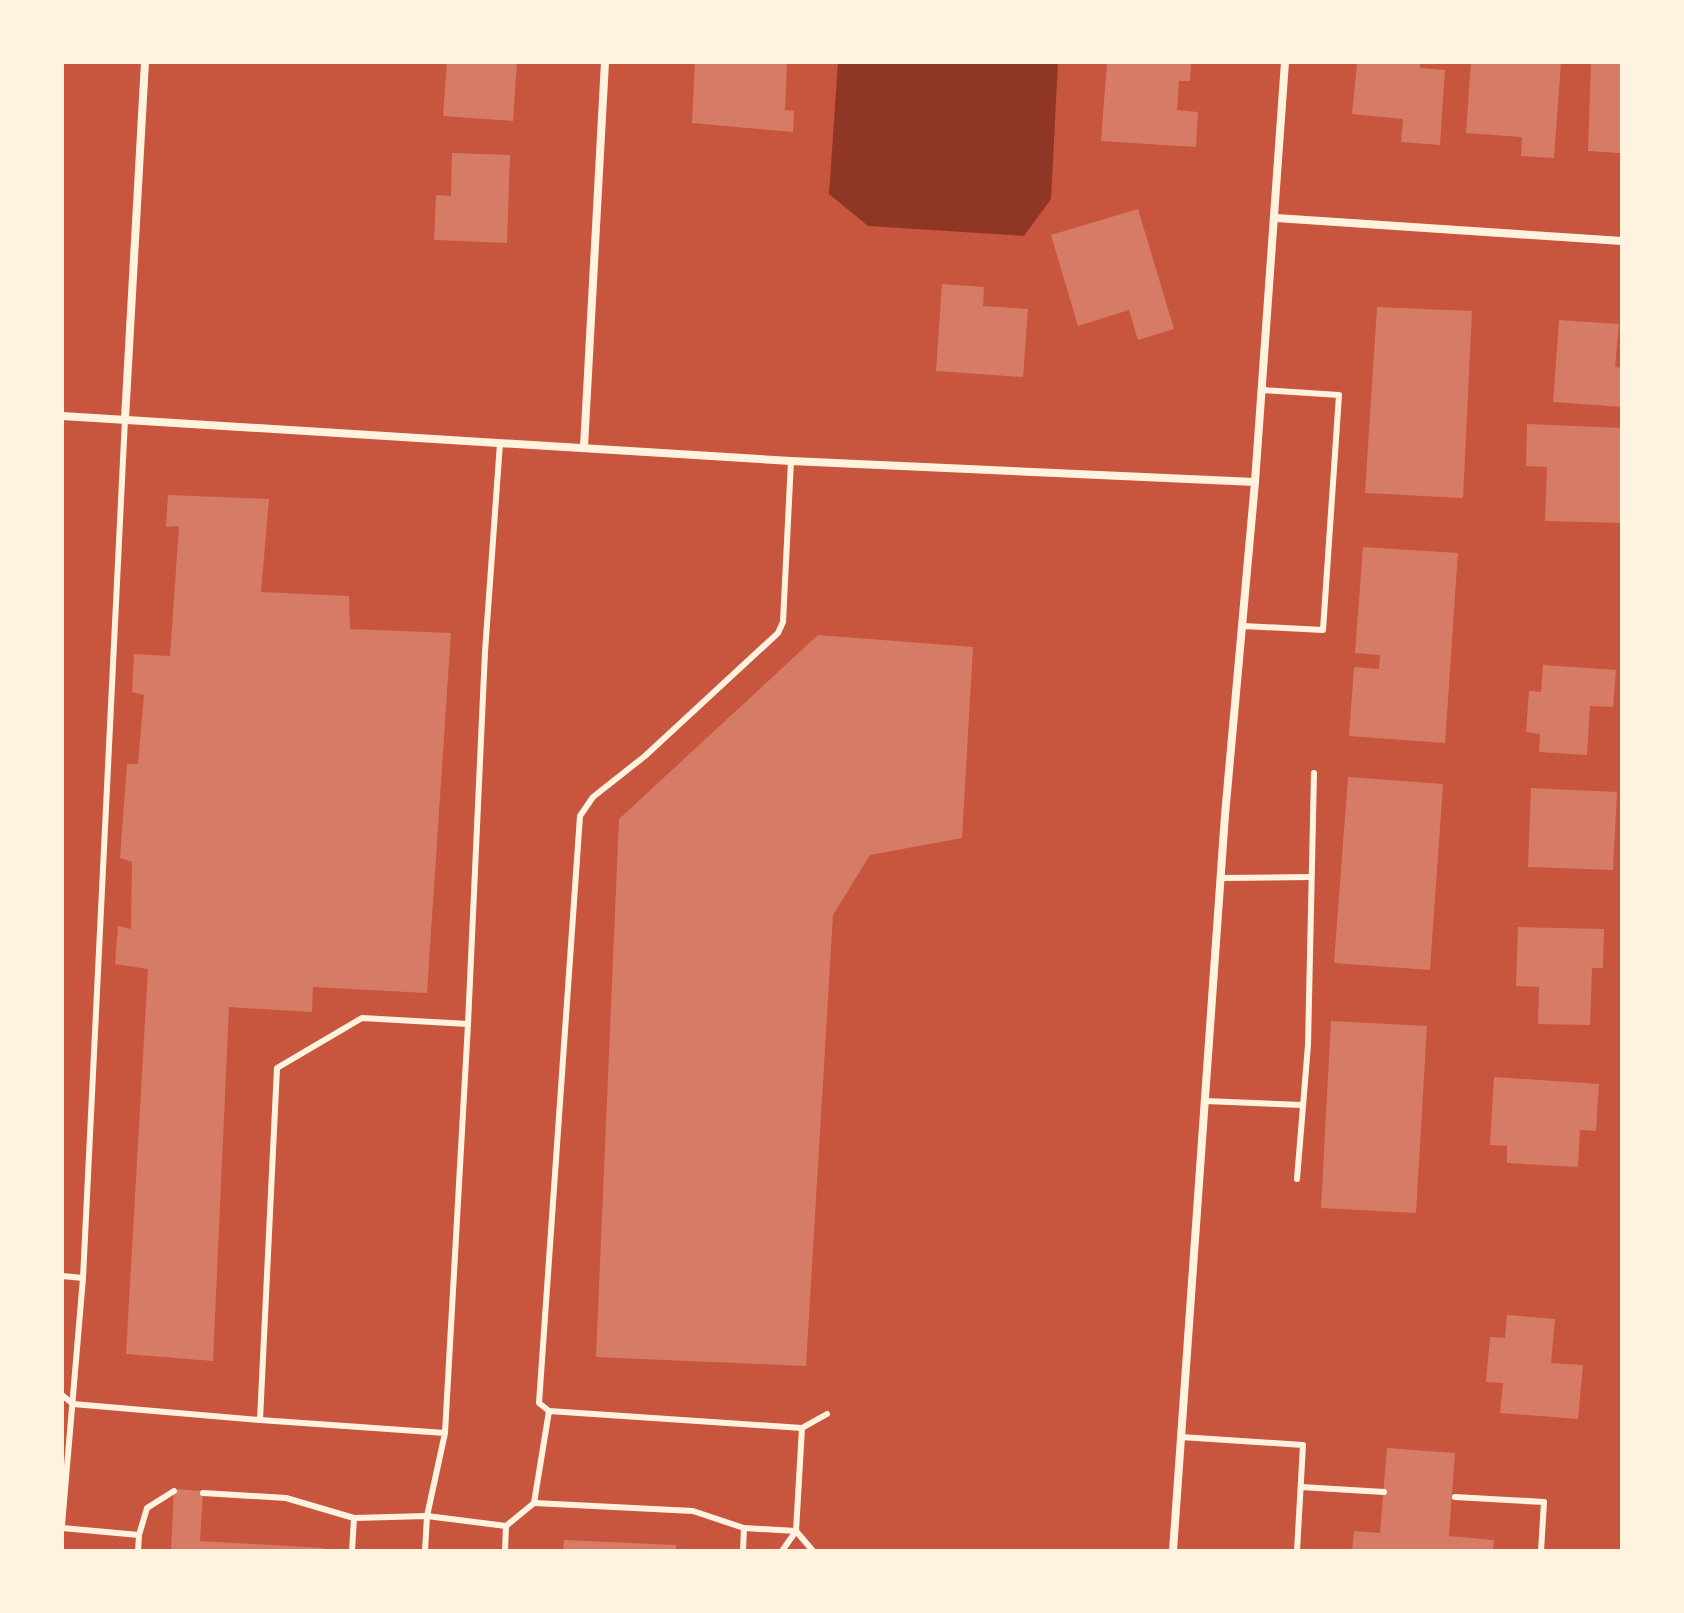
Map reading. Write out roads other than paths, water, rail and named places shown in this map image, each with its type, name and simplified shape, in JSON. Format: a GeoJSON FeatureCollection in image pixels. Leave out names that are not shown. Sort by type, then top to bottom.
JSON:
{"type":"FeatureCollection","features":[{"type":"Feature","properties":{"kind":"street"},"geometry":{"type":"LineString","coordinates":[[125,419],[145,62]]}},
{"type":"Feature","properties":{"kind":"street"},"geometry":{"type":"LineString","coordinates":[[584,447],[605,62]]}},
{"type":"Feature","properties":{"kind":"street"},"geometry":{"type":"LineString","coordinates":[[1173,1551],[1221,878],[1276,218],[1285,62]]}},
{"type":"Feature","properties":{"kind":"street"},"geometry":{"type":"LineString","coordinates":[[1276,218],[1622,241]]}},
{"type":"Feature","properties":{"kind":"street"},"geometry":{"type":"LineString","coordinates":[[62,416],[791,461],[1255,482]]}},
{"type":"Feature","properties":{"kind":"lane"},"geometry":{"type":"LineString","coordinates":[[1243,626],[1323,630],[1339,395],[1262,390]]}},
{"type":"Feature","properties":{"kind":"lane"},"geometry":{"type":"LineString","coordinates":[[125,419],[83,1278],[62,1526],[139,1535]]}},
{"type":"Feature","properties":{"kind":"lane"},"geometry":{"type":"LineString","coordinates":[[425,1551],[427,1516],[445,1433],[485,652],[500,443]]}},
{"type":"Feature","properties":{"kind":"lane"},"geometry":{"type":"LineString","coordinates":[[791,461],[783,622],[778,633],[645,756],[593,797],[580,816],[539,1403],[549,1411],[802,1428],[827,1414]]}},
{"type":"Feature","properties":{"kind":"lane"},"geometry":{"type":"LineString","coordinates":[[1297,1179],[1303,1105],[1314,773]]}},
{"type":"Feature","properties":{"kind":"lane"},"geometry":{"type":"LineString","coordinates":[[1221,878],[1311,877]]}},
{"type":"Feature","properties":{"kind":"lane"},"geometry":{"type":"LineString","coordinates":[[260,1420],[277,1068],[362,1018],[468,1024]]}},
{"type":"Feature","properties":{"kind":"lane"},"geometry":{"type":"LineString","coordinates":[[1205,1101],[1303,1105]]}},
{"type":"Feature","properties":{"kind":"lane"},"geometry":{"type":"LineString","coordinates":[[62,1276],[83,1278]]}},
{"type":"Feature","properties":{"kind":"lane"},"geometry":{"type":"LineString","coordinates":[[62,1395],[73,1404],[445,1433]]}},
{"type":"Feature","properties":{"kind":"lane"},"geometry":{"type":"LineString","coordinates":[[203,1493],[286,1498],[354,1518],[427,1516],[506,1526],[534,1503],[549,1411]]}},
{"type":"Feature","properties":{"kind":"lane"},"geometry":{"type":"LineString","coordinates":[[782,1551],[796,1531],[802,1428]]}},
{"type":"Feature","properties":{"kind":"lane"},"geometry":{"type":"LineString","coordinates":[[1181,1437],[1303,1445],[1297,1551]]}},
{"type":"Feature","properties":{"kind":"lane"},"geometry":{"type":"LineString","coordinates":[[1301,1487],[1384,1492]]}},
{"type":"Feature","properties":{"kind":"lane"},"geometry":{"type":"LineString","coordinates":[[138,1551],[147,1508],[174,1491]]}},
{"type":"Feature","properties":{"kind":"lane"},"geometry":{"type":"LineString","coordinates":[[1455,1497],[1544,1502],[1541,1551]]}},
{"type":"Feature","properties":{"kind":"lane"},"geometry":{"type":"LineString","coordinates":[[534,1503],[693,1511],[744,1528],[796,1531],[813,1551]]}},
{"type":"Feature","properties":{"kind":"lane"},"geometry":{"type":"LineString","coordinates":[[352,1551],[354,1518]]}},
{"type":"Feature","properties":{"kind":"lane"},"geometry":{"type":"LineString","coordinates":[[505,1551],[506,1526]]}},
{"type":"Feature","properties":{"kind":"lane"},"geometry":{"type":"LineString","coordinates":[[743,1551],[744,1528]]}}]}
